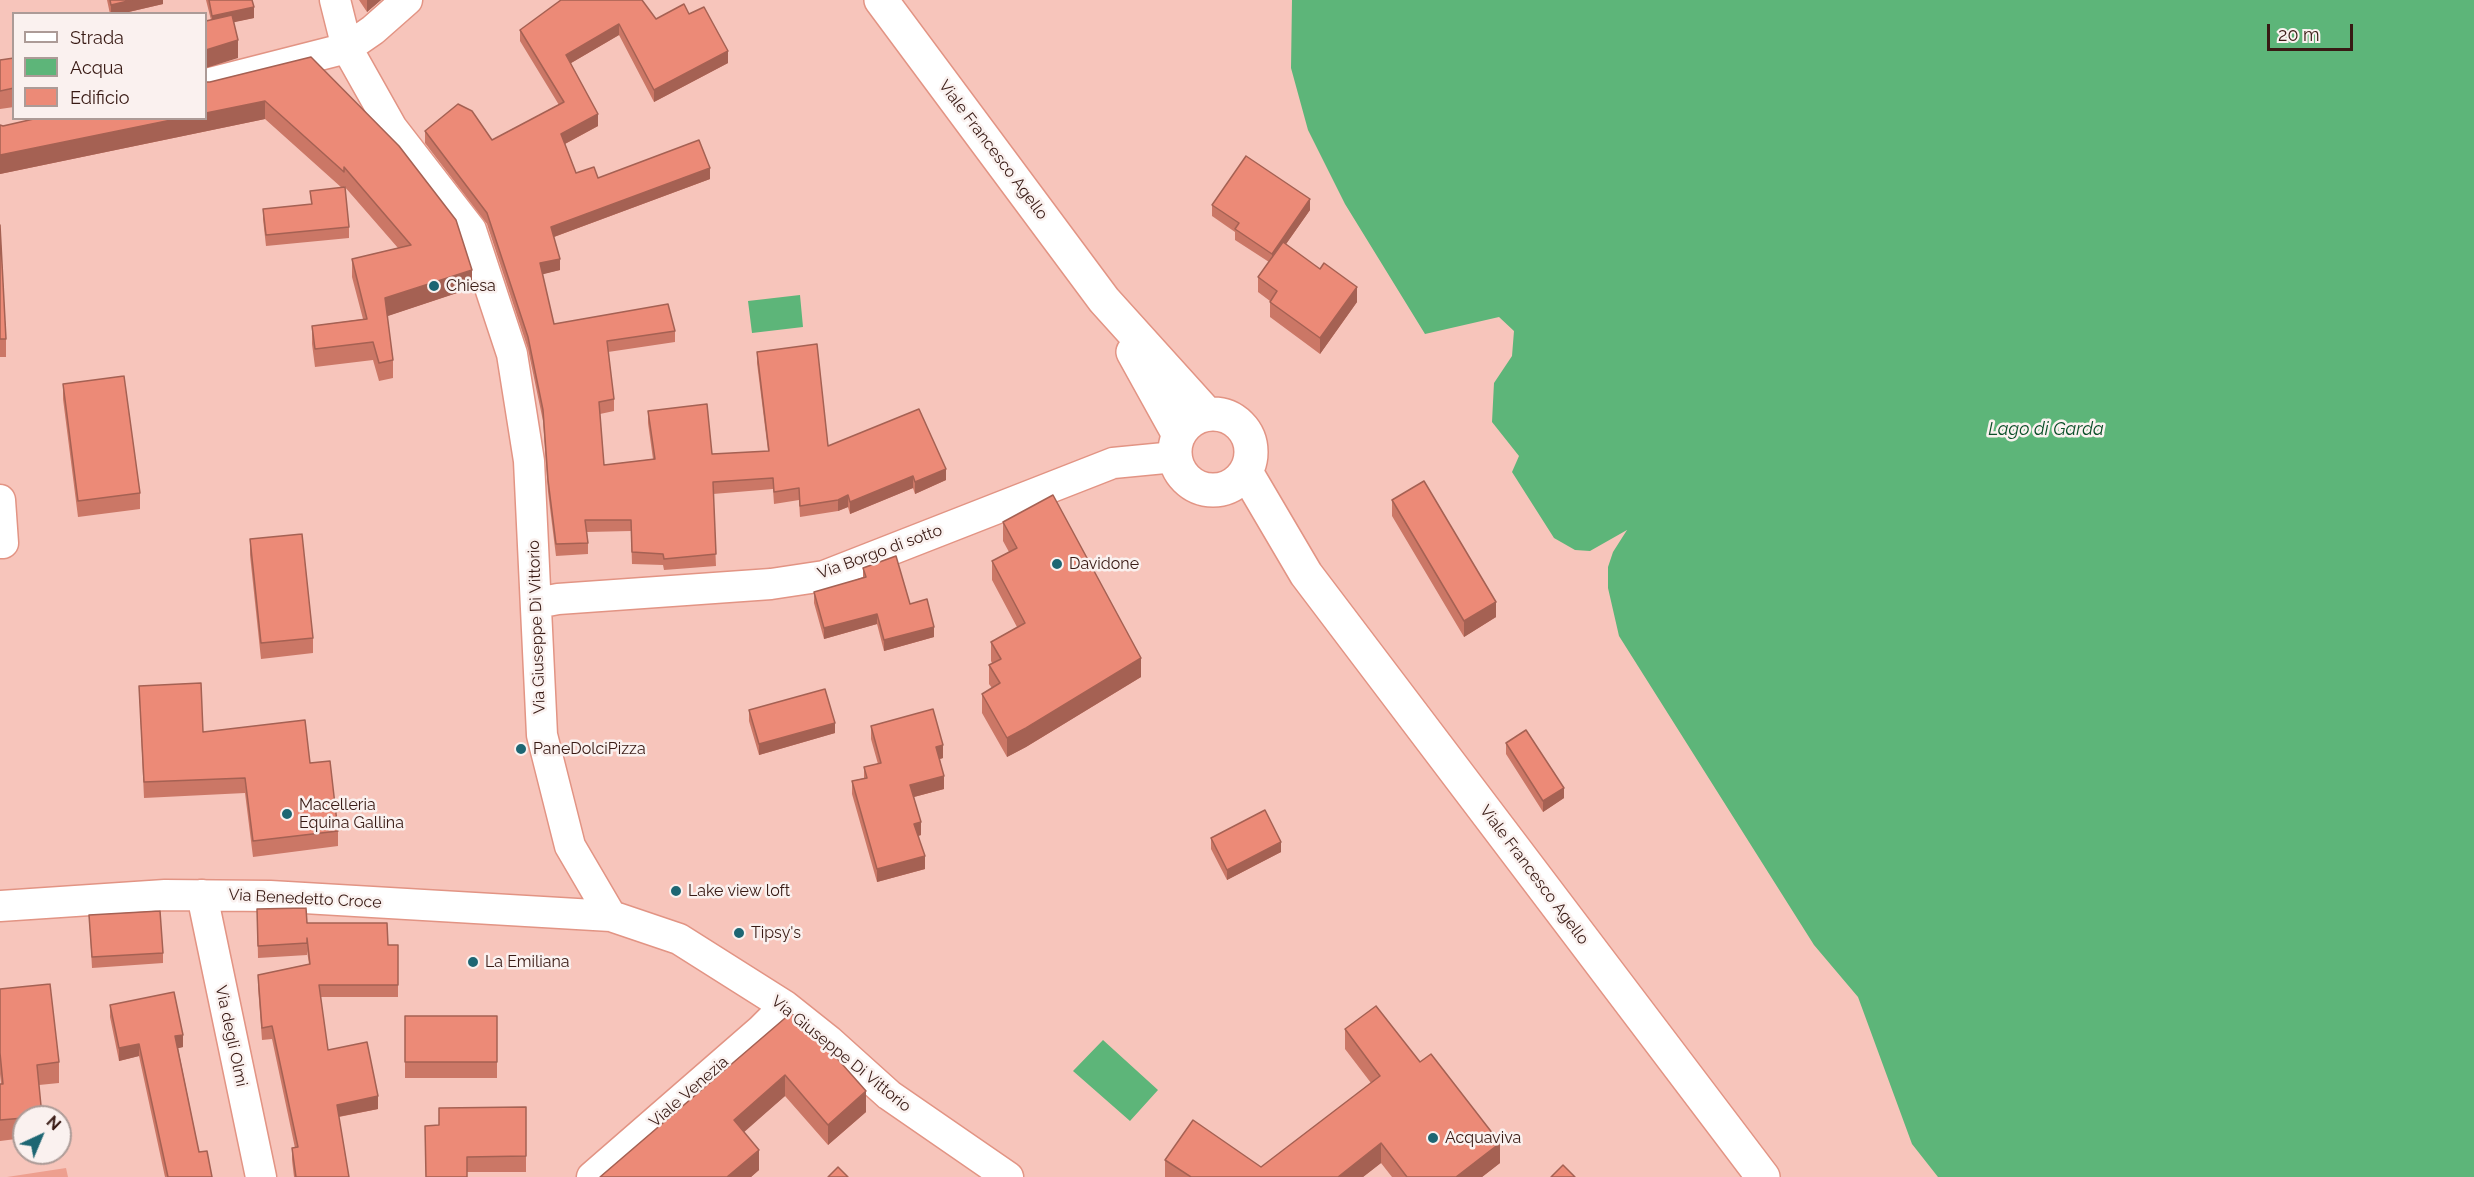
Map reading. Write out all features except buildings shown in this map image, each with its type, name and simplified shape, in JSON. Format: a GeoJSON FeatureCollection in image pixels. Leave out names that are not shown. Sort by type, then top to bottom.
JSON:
{"type":"FeatureCollection","features":[{"type":"Feature","properties":{"kind":"main road","name":"Viale Francesco Agello"},"geometry":{"type":"LineString","coordinates":[[881,0],[1104,300],[1207,414]]}},
{"type":"Feature","properties":{"kind":"main road","name":"Viale Francesco Agello"},"geometry":{"type":"LineString","coordinates":[[1104,300],[1177,446],[1179,469],[1192,484],[1210,490],[1234,481],[1763,1177]]}},
{"type":"Feature","properties":{"kind":"main road"},"geometry":{"type":"LineString","coordinates":[[1177,446],[1186,426],[1195,418],[1207,414],[1219,414],[1231,418],[1248,436],[1251,448],[1250,460],[1234,481]]}},
{"type":"Feature","properties":{"kind":"street","name":"Via Giuseppe Di Vittorio"},"geometry":{"type":"LineString","coordinates":[[335,0],[347,48],[392,128],[471,230],[512,354],[529,460],[542,735],[570,846],[611,916],[679,939],[785,1006],[829,1041],[889,1095],[1008,1177]]}},
{"type":"Feature","properties":{"kind":"street"},"geometry":{"type":"LineString","coordinates":[[207,84],[347,48],[373,30],[407,0]]}},
{"type":"Feature","properties":{"kind":"street","name":"Via Borgo di sotto"},"geometry":{"type":"LineString","coordinates":[[537,603],[558,599],[771,584],[824,576],[1113,463],[1177,446]]}},
{"type":"Feature","properties":{"kind":"street"},"geometry":{"type":"LineString","coordinates":[[0,500],[3,543],[0,543]]}},
{"type":"Feature","properties":{"kind":"street","name":"Via Benedetto Croce"},"geometry":{"type":"LineString","coordinates":[[0,906],[165,895],[270,896],[611,916]]}},
{"type":"Feature","properties":{"kind":"street","name":"Via degli Olmi"},"geometry":{"type":"LineString","coordinates":[[202,895],[261,1177]]}},
{"type":"Feature","properties":{"kind":"street","name":"Viale Venezia"},"geometry":{"type":"LineString","coordinates":[[592,1177],[761,1030],[785,1006]]}},
{"type":"Feature","properties":{"kind":"shaded area"},"geometry":{"type":"Polygon","coordinates":[[[66,1168],[68,1177],[7,1177],[66,1168]]]}},
{"type":"Feature","properties":{"kind":"water","name":"Lago di Garda"},"geometry":{"type":"Polygon","coordinates":[[[1292,0],[2474,0],[2474,1177],[1938,1177],[1912,1144],[1858,997],[1814,945],[1619,636],[1608,588],[1608,567],[1613,552],[1627,530],[1590,551],[1575,550],[1554,538],[1512,472],[1519,456],[1492,422],[1494,383],[1512,356],[1514,331],[1499,317],[1425,334],[1345,204],[1308,130],[1291,68],[1292,0]]]}},
{"type":"Feature","properties":{"kind":"water"},"geometry":{"type":"Polygon","coordinates":[[[800,295],[803,327],[752,333],[748,301],[800,295]]]}},
{"type":"Feature","properties":{"kind":"water"},"geometry":{"type":"Polygon","coordinates":[[[1103,1040],[1158,1090],[1130,1121],[1073,1071],[1103,1040]]]}},
{"type":"Feature","properties":{"kind":"place","name":"Chiesa"},"geometry":{"type":"Point","coordinates":[434,286]}},
{"type":"Feature","properties":{"kind":"place","name":"Davidone"},"geometry":{"type":"Point","coordinates":[1057,564]}},
{"type":"Feature","properties":{"kind":"place","name":"PaneDolciPizza"},"geometry":{"type":"Point","coordinates":[521,749]}},
{"type":"Feature","properties":{"kind":"place","name":"Macelleria Equina Gallina"},"geometry":{"type":"Point","coordinates":[287,814]}},
{"type":"Feature","properties":{"kind":"place","name":"Lake view loft"},"geometry":{"type":"Point","coordinates":[676,891]}},
{"type":"Feature","properties":{"kind":"place","name":"Tipsy's"},"geometry":{"type":"Point","coordinates":[739,933]}},
{"type":"Feature","properties":{"kind":"place","name":"La Emiliana"},"geometry":{"type":"Point","coordinates":[473,962]}},
{"type":"Feature","properties":{"kind":"place","name":"Acquaviva"},"geometry":{"type":"Point","coordinates":[1433,1138]}}]}
